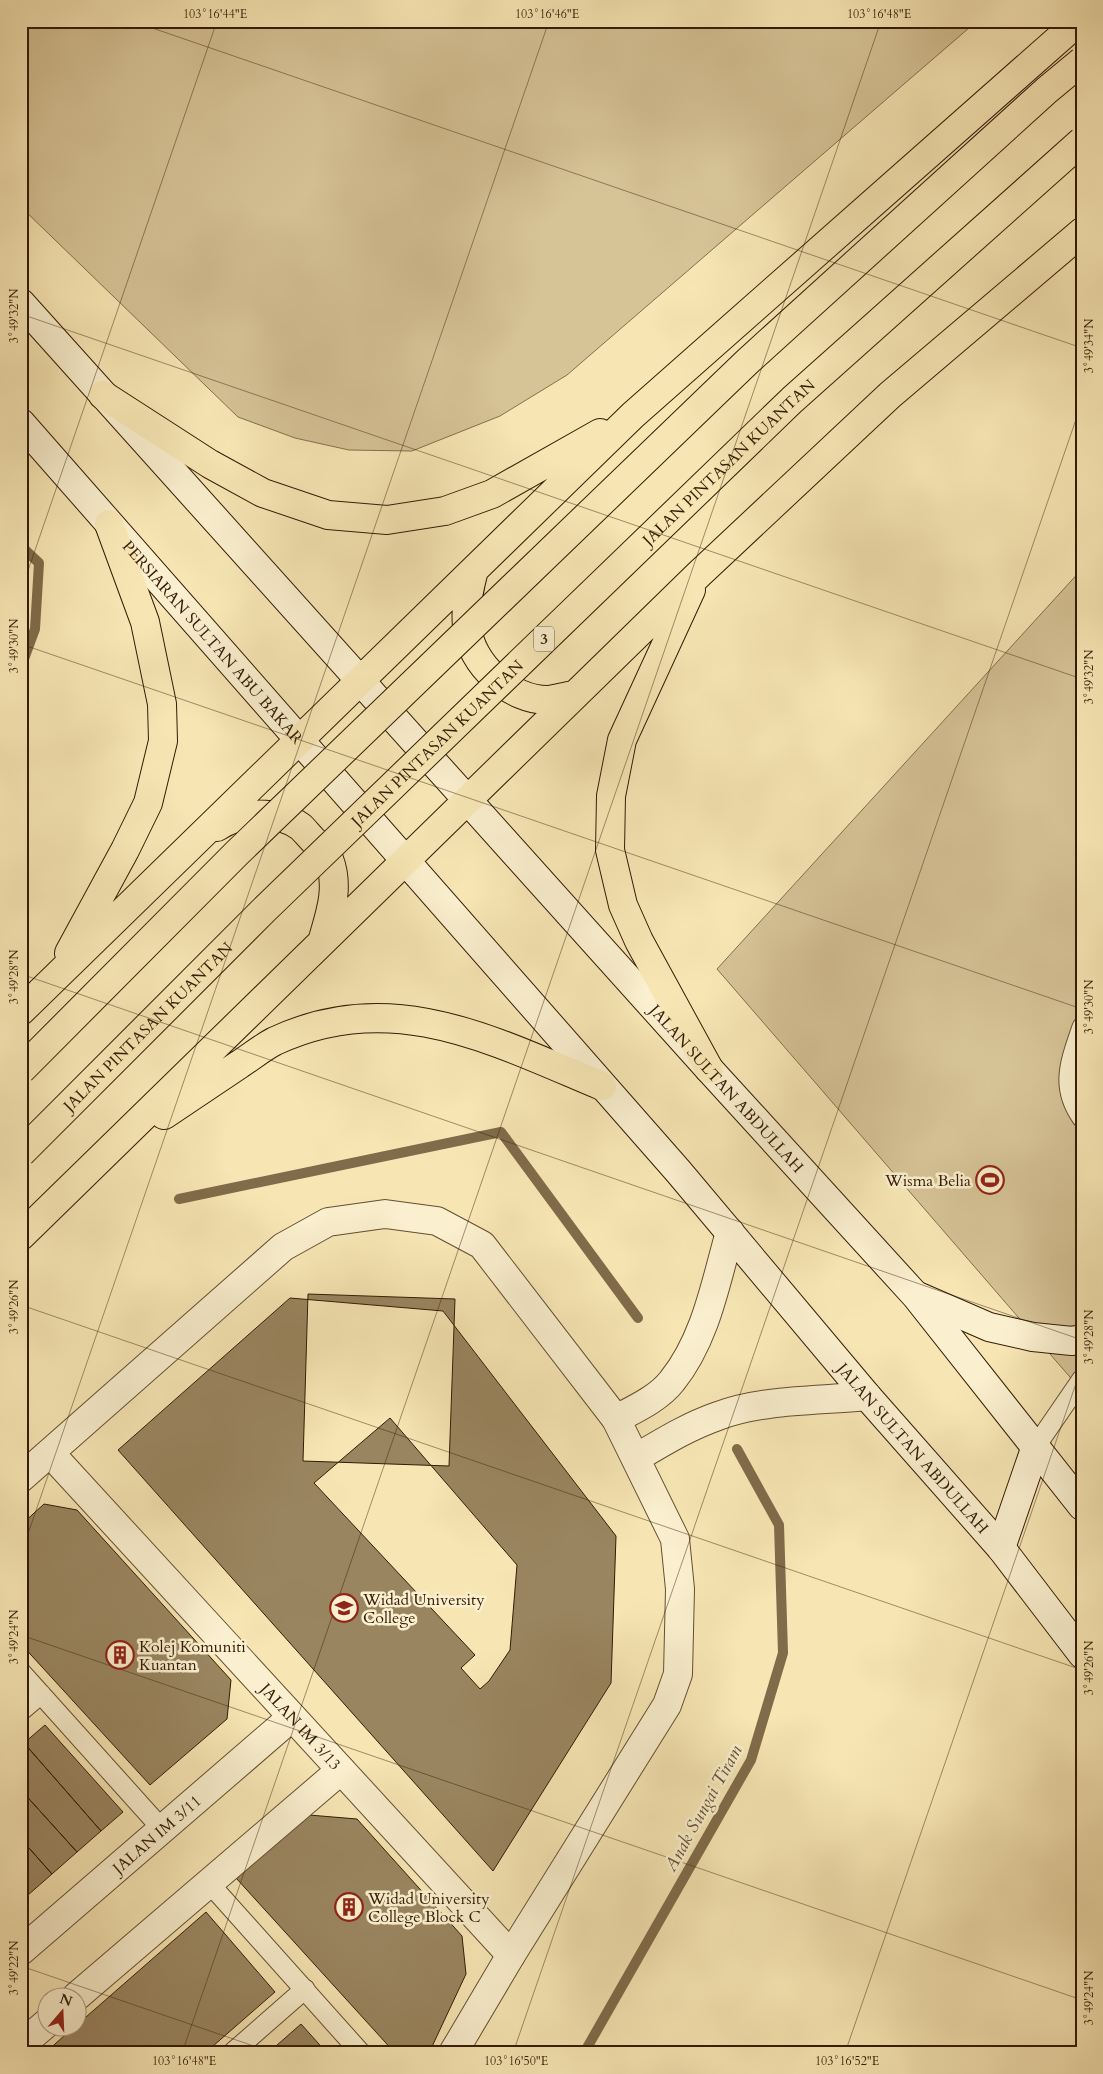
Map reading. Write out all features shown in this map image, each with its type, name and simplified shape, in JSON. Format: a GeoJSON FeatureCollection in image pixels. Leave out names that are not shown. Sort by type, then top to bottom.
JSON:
{"type":"FeatureCollection","features":[{"type":"Feature","properties":{"kind":"highway"},"geometry":{"type":"LineString","coordinates":[[21,1011],[632,415],[1079,21]]}},
{"type":"Feature","properties":{"kind":"highway"},"geometry":{"type":"LineString","coordinates":[[21,1070],[238,853],[748,361],[1047,90],[1082,61]]}},
{"type":"Feature","properties":{"kind":"highway","name":"JALAN PINTASAN KUANTAN"},"geometry":{"type":"LineString","coordinates":[[21,1153],[264,910],[792,400],[1082,141]]}},
{"type":"Feature","properties":{"kind":"highway"},"geometry":{"type":"LineString","coordinates":[[21,1236],[698,575],[890,395],[1082,232]]}},
{"type":"Feature","properties":{"kind":"highway"},"geometry":{"type":"LineString","coordinates":[[103,395],[210,464],[263,493],[328,515],[387,520],[445,511],[492,494],[632,415]]}},
{"type":"Feature","properties":{"kind":"highway"},"geometry":{"type":"LineString","coordinates":[[56,977],[125,850],[148,803],[163,741],[162,704],[145,622],[109,524]]}},
{"type":"Feature","properties":{"kind":"highway"},"geometry":{"type":"LineString","coordinates":[[474,570],[467,600],[467,629],[476,656],[495,678],[519,694],[548,700],[575,695]]}},
{"type":"Feature","properties":{"kind":"highway"},"geometry":{"type":"LineString","coordinates":[[698,575],[622,740],[610,796],[610,850],[623,905],[635,932],[708,1069]]}},
{"type":"Feature","properties":{"kind":"highway"},"geometry":{"type":"LineString","coordinates":[[193,844],[221,824],[238,816],[260,814],[279,818],[300,827],[329,857],[334,880],[334,902],[322,943]]}},
{"type":"Feature","properties":{"kind":"highway"},"geometry":{"type":"LineString","coordinates":[[111,1149],[275,1042],[330,1022],[359,1017],[410,1019],[458,1030],[511,1048],[602,1086]]}},
{"type":"Feature","properties":{"kind":"main road"},"geometry":{"type":"LineString","coordinates":[[21,303],[360,681]]}},
{"type":"Feature","properties":{"kind":"main road","name":"PERSIARAN SULTAN ABU BAKAR"},"geometry":{"type":"LineString","coordinates":[[21,423],[405,862]]}},
{"type":"Feature","properties":{"kind":"main road","name":"JALAN SULTAN ABDULLAH"},"geometry":{"type":"LineString","coordinates":[[360,681],[708,1069],[916,1296],[1082,1506]]}},
{"type":"Feature","properties":{"kind":"main road","name":"JALAN SULTAN ABDULLAH"},"geometry":{"type":"LineString","coordinates":[[405,862],[730,1232],[867,1396],[1001,1548],[1082,1654]]}},
{"type":"Feature","properties":{"kind":"main road"},"geometry":{"type":"LineString","coordinates":[[21,1478],[283,1247],[328,1222],[385,1214],[438,1221],[482,1245],[616,1419],[674,1539],[680,1589],[678,1674],[667,1705],[511,1955],[453,2053]]}},
{"type":"Feature","properties":{"kind":"main road"},"geometry":{"type":"LineString","coordinates":[[616,1419],[646,1402],[672,1381],[688,1355],[702,1328],[730,1232]]}},
{"type":"Feature","properties":{"kind":"main road"},"geometry":{"type":"LineString","coordinates":[[916,1296],[989,1327],[1033,1337],[1072,1341],[1082,1339]]}},
{"type":"Feature","properties":{"kind":"main road"},"geometry":{"type":"LineString","coordinates":[[636,1458],[676,1433],[720,1415],[766,1404],[867,1396]]}},
{"type":"Feature","properties":{"kind":"main road"},"geometry":{"type":"LineString","coordinates":[[1001,1548],[1036,1446]]}},
{"type":"Feature","properties":{"kind":"main road","name":"JALAN IM 3/13"},"geometry":{"type":"LineString","coordinates":[[50,1453],[511,1955]]}},
{"type":"Feature","properties":{"kind":"main road","name":"JALAN IM 3/11"},"geometry":{"type":"LineString","coordinates":[[21,1951],[292,1717]]}},
{"type":"Feature","properties":{"kind":"main road"},"geometry":{"type":"LineString","coordinates":[[88,1987],[340,1770]]}},
{"type":"Feature","properties":{"kind":"main road"},"geometry":{"type":"LineString","coordinates":[[21,2045],[38,2031]]}},
{"type":"Feature","properties":{"kind":"lane"},"geometry":{"type":"LineString","coordinates":[[1082,1027],[1069,1067],[1068,1086],[1075,1109],[1082,1118]]}},
{"type":"Feature","properties":{"kind":"lane"},"geometry":{"type":"LineString","coordinates":[[1036,1446],[1082,1380]]}},
{"type":"Feature","properties":{"kind":"lane"},"geometry":{"type":"LineString","coordinates":[[21,1672],[162,1829]]}},
{"type":"Feature","properties":{"kind":"lane"},"geometry":{"type":"LineString","coordinates":[[21,1711],[41,1694]]}},
{"type":"Feature","properties":{"kind":"lane"},"geometry":{"type":"LineString","coordinates":[[209,1883],[361,2053]]}},
{"type":"Feature","properties":{"kind":"lane"},"geometry":{"type":"LineString","coordinates":[[232,2053],[305,1989]]}},
{"type":"Feature","properties":{"kind":"shaded area"},"geometry":{"type":"Polygon","coordinates":[[[21,21],[977,21],[567,375],[500,416],[412,451],[349,450],[295,438],[238,417],[21,207],[21,21]]]}},
{"type":"Feature","properties":{"kind":"shaded area","name":"Wisma Belia"},"geometry":{"type":"Polygon","coordinates":[[[1082,569],[1082,1391],[717,969],[1082,569]]]}},
{"type":"Feature","properties":{"kind":"building"},"geometry":{"type":"Polygon","coordinates":[[[308,1294],[455,1299],[449,1466],[303,1461],[308,1294]]]}},
{"type":"Feature","properties":{"kind":"building","name":"Widad University College"},"geometry":{"type":"Polygon","coordinates":[[[290,1298],[443,1311],[616,1536],[611,1683],[493,1871],[118,1450],[290,1298]],[[390,1418],[314,1483],[475,1655],[461,1668],[480,1689],[489,1681],[510,1650],[517,1565],[390,1418]]]}},
{"type":"Feature","properties":{"kind":"building","name":"Kolej Komuniti Kuantan"},"geometry":{"type":"Polygon","coordinates":[[[44,1504],[77,1510],[231,1680],[227,1719],[150,1785],[21,1644],[21,1525],[44,1504]]]}},
{"type":"Feature","properties":{"kind":"building"},"geometry":{"type":"Polygon","coordinates":[[[45,1725],[123,1812],[101,1831],[24,1743],[45,1725]]]}},
{"type":"Feature","properties":{"kind":"building"},"geometry":{"type":"Polygon","coordinates":[[[24,1743],[101,1831],[77,1852],[21,1790],[21,1745],[24,1743]]]}},
{"type":"Feature","properties":{"kind":"building"},"geometry":{"type":"Polygon","coordinates":[[[21,1790],[77,1852],[52,1874],[21,1839],[21,1790]]]}},
{"type":"Feature","properties":{"kind":"building","name":"Widad University College Block C"},"geometry":{"type":"Polygon","coordinates":[[[309,1815],[357,1819],[462,1936],[466,1974],[429,2053],[395,2053],[236,1878],[309,1815]]]}},
{"type":"Feature","properties":{"kind":"building"},"geometry":{"type":"Polygon","coordinates":[[[21,1839],[52,1874],[28,1895],[21,1888],[21,1839]]]}},
{"type":"Feature","properties":{"kind":"building"},"geometry":{"type":"Polygon","coordinates":[[[21,1888],[28,1895],[21,1901],[21,1888]]]}},
{"type":"Feature","properties":{"kind":"building"},"geometry":{"type":"Polygon","coordinates":[[[206,1912],[275,1992],[205,2053],[45,2053],[64,2036],[88,2036],[88,2015],[206,1912]]]}},
{"type":"Feature","properties":{"kind":"building"},"geometry":{"type":"Polygon","coordinates":[[[301,2024],[327,2053],[268,2053],[301,2024]]]}},
{"type":"Feature","properties":{"kind":"waterway"},"geometry":{"type":"LineString","coordinates":[[21,546],[39,563],[35,629],[21,667]]}},
{"type":"Feature","properties":{"kind":"waterway"},"geometry":{"type":"LineString","coordinates":[[179,1199],[501,1132],[638,1318]]}},
{"type":"Feature","properties":{"kind":"waterway","name":"Anak Sungai Tiram"},"geometry":{"type":"LineString","coordinates":[[584,2053],[751,1760],[783,1653],[779,1525],[737,1449]]}},
{"type":"Feature","properties":{"kind":"place","name":"Wisma Belia"},"geometry":{"type":"Point","coordinates":[990,1180]}},
{"type":"Feature","properties":{"kind":"place","name":"Widad University College"},"geometry":{"type":"Point","coordinates":[344,1608]}},
{"type":"Feature","properties":{"kind":"place","name":"Kolej Komuniti Kuantan"},"geometry":{"type":"Point","coordinates":[120,1655]}},
{"type":"Feature","properties":{"kind":"place","name":"Widad University College Block C"},"geometry":{"type":"Point","coordinates":[349,1907]}}]}
